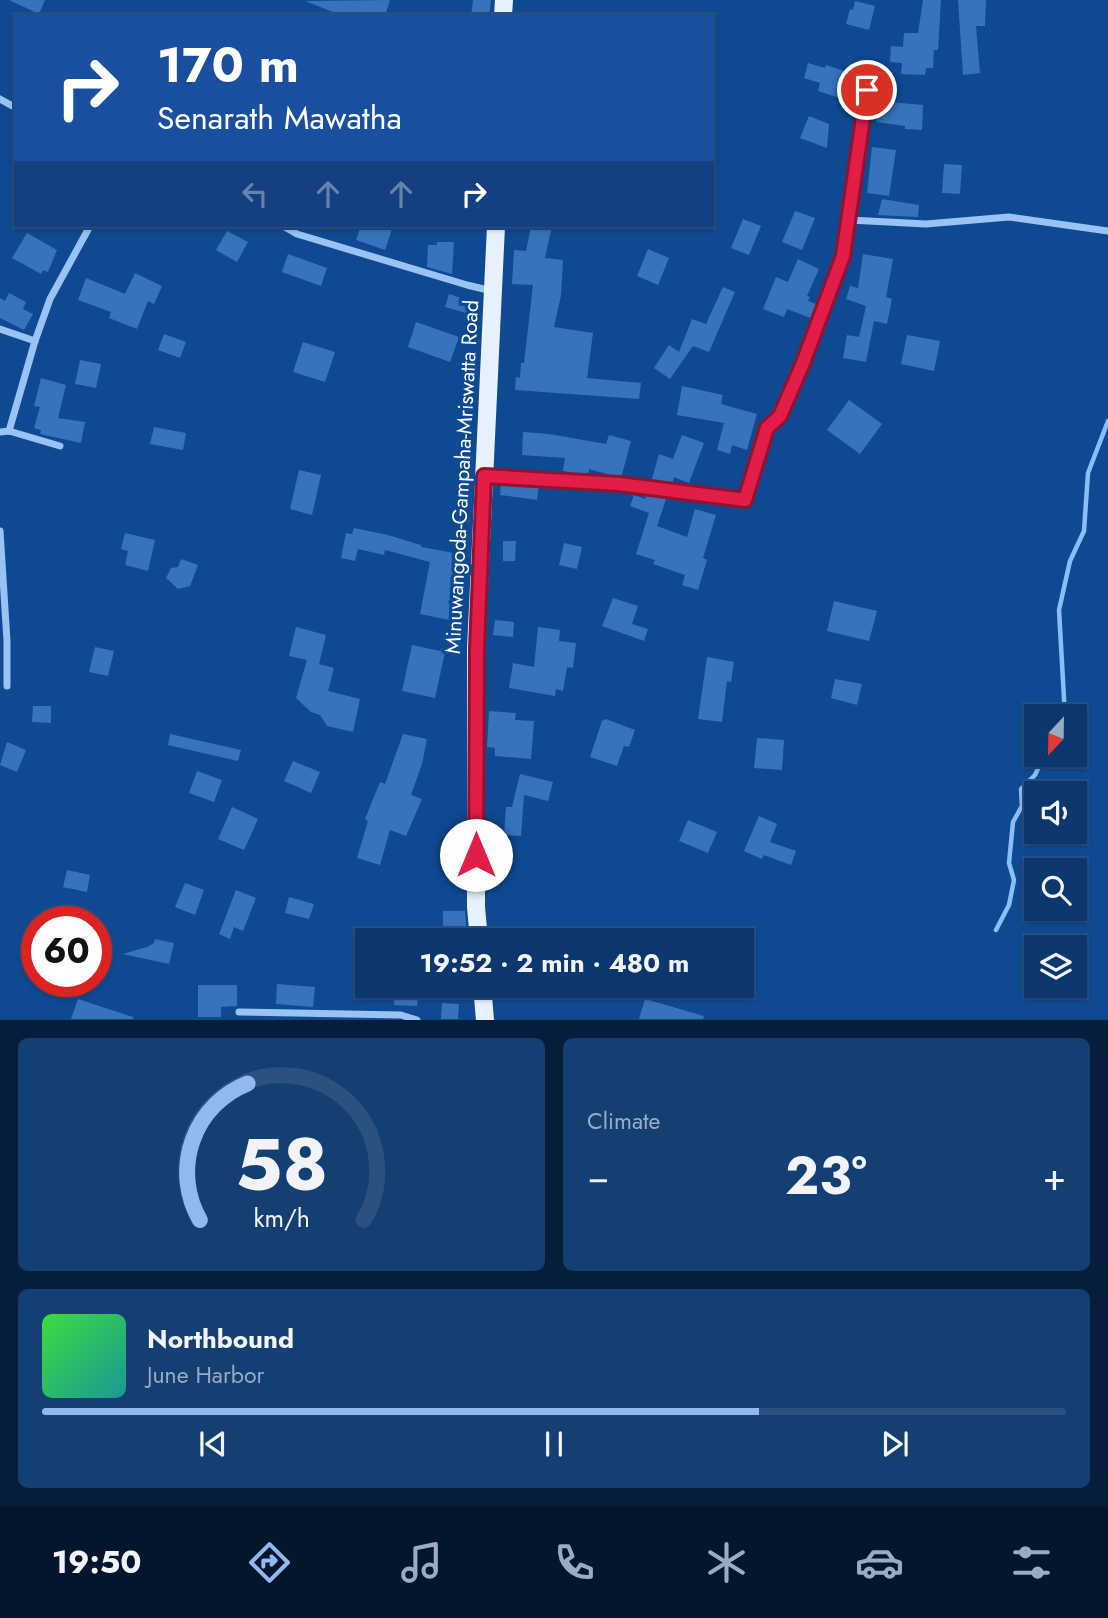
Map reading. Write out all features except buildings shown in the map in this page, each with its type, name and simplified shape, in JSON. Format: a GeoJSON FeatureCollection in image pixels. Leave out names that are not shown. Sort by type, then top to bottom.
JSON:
{"type":"FeatureCollection","features":[{"type":"Feature","properties":{"kind":"main road","name":"Minuwangoda-Gampaha-Mriswatta Road"},"geometry":{"type":"LineString","coordinates":[[477,928],[476,663],[496,228]]}},
{"type":"Feature","properties":{"kind":"main road"},"geometry":{"type":"LineString","coordinates":[[483,998],[485,1020]]}},
{"type":"Feature","properties":{"kind":"street"},"geometry":{"type":"LineString","coordinates":[[484,476],[619,484],[745,500],[767,428],[780,416],[843,256],[871,64]]}},
{"type":"Feature","properties":{"kind":"street"},"geometry":{"type":"LineString","coordinates":[[849,220],[926,224],[1009,217],[1108,231]]}},
{"type":"Feature","properties":{"kind":"street"},"geometry":{"type":"LineString","coordinates":[[9,431],[50,299],[89,228]]}},
{"type":"Feature","properties":{"kind":"street"},"geometry":{"type":"LineString","coordinates":[[286,228],[297,234],[493,291]]}},
{"type":"Feature","properties":{"kind":"street"},"geometry":{"type":"LineString","coordinates":[[0,329],[35,341]]}},
{"type":"Feature","properties":{"kind":"street"},"geometry":{"type":"LineString","coordinates":[[0,432],[9,431],[60,446]]}},
{"type":"Feature","properties":{"kind":"street"},"geometry":{"type":"LineString","coordinates":[[0,531],[7,687]]}},
{"type":"Feature","properties":{"kind":"street"},"geometry":{"type":"LineString","coordinates":[[239,1012],[401,1015],[417,1020]]}},
{"type":"Feature","properties":{"kind":"waterway"},"geometry":{"type":"LineString","coordinates":[[1064,704],[1059,610],[1070,561],[1084,531],[1088,473],[1108,421]]}},
{"type":"Feature","properties":{"kind":"waterway"},"geometry":{"type":"LineString","coordinates":[[996,930],[1009,905],[1014,880],[1009,863],[1013,822],[1022,806],[1021,789],[1039,767]]}},
{"type":"Feature","properties":{"kind":"route"},"geometry":{"type":"LineString","coordinates":[[476,855],[477,649],[484,476],[619,484],[745,500],[767,428],[780,416],[843,256],[867,90]]}}]}
